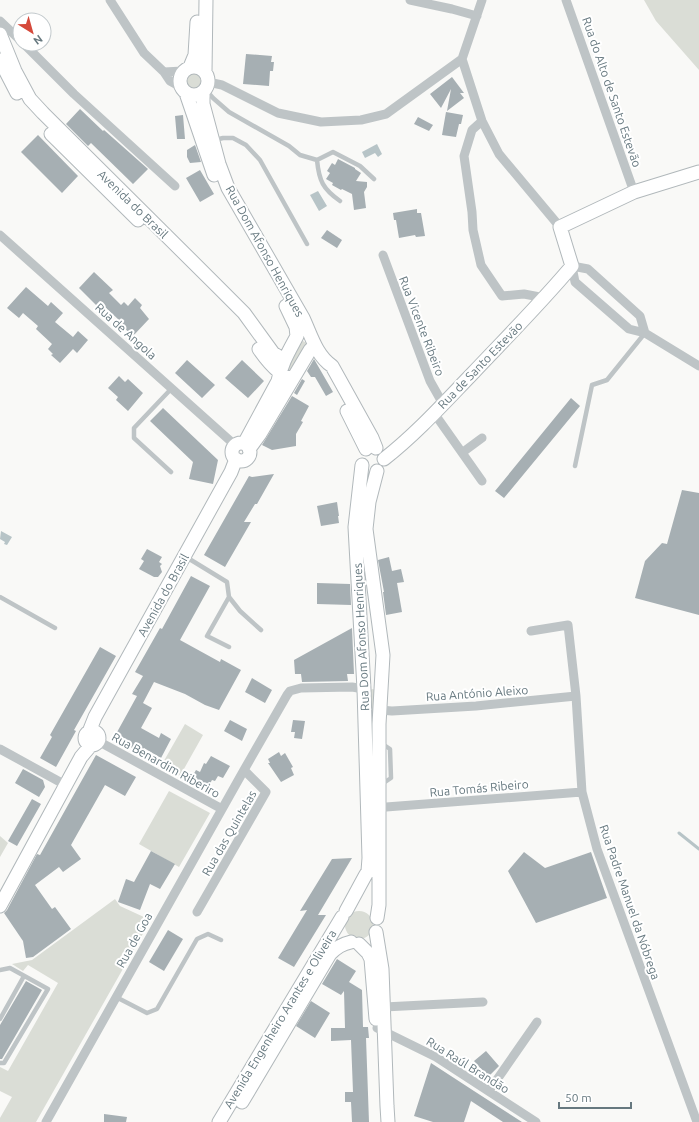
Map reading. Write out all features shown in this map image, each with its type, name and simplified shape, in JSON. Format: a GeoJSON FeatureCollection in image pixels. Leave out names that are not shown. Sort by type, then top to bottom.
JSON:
{"type":"FeatureCollection","features":[{"type":"Feature","properties":{"kind":"street"},"geometry":{"type":"LineString","coordinates":[[110,0],[144,53],[164,72],[170,81],[183,90],[195,95],[205,84]]}},
{"type":"Feature","properties":{"kind":"street","name":"Rua Dom Afonso Henriques"},"geometry":{"type":"LineString","coordinates":[[198,0],[195,55],[179,79],[220,190],[293,318],[297,336]]}},
{"type":"Feature","properties":{"kind":"street","name":"Rua Dom Afonso Henriques"},"geometry":{"type":"LineString","coordinates":[[206,0],[205,84],[203,104],[219,164],[228,188],[303,318],[324,361],[325,369],[371,449],[382,452],[384,459],[382,466],[377,471],[369,502],[366,529],[382,650],[379,724],[379,787],[373,808],[368,870],[340,923],[346,939],[355,943],[368,953],[371,959],[381,1030],[388,1122]]}},
{"type":"Feature","properties":{"kind":"street"},"geometry":{"type":"LineString","coordinates":[[410,0],[477,16]]}},
{"type":"Feature","properties":{"kind":"street"},"geometry":{"type":"LineString","coordinates":[[205,84],[222,85],[278,113],[321,122],[361,120],[386,114],[462,59],[482,0]]}},
{"type":"Feature","properties":{"kind":"street","name":"Rua do Alto de Santo Estevão"},"geometry":{"type":"LineString","coordinates":[[566,0],[634,192]]}},
{"type":"Feature","properties":{"kind":"street"},"geometry":{"type":"LineString","coordinates":[[0,21],[12,32]]}},
{"type":"Feature","properties":{"kind":"street","name":"Avenida do Brasil"},"geometry":{"type":"LineString","coordinates":[[0,34],[15,71],[30,99],[244,313],[282,366],[285,377],[293,378]]}},
{"type":"Feature","properties":{"kind":"street"},"geometry":{"type":"LineString","coordinates":[[32,52],[74,94],[175,186]]}},
{"type":"Feature","properties":{"kind":"street"},"geometry":{"type":"LineString","coordinates":[[462,59],[482,121],[499,154],[560,227],[572,266],[575,282],[629,329],[645,333],[699,366]]}},
{"type":"Feature","properties":{"kind":"street","name":"Avenida do Brasil"},"geometry":{"type":"LineString","coordinates":[[0,60],[23,102],[36,118],[88,173],[238,317],[266,359],[282,366]]}},
{"type":"Feature","properties":{"kind":"street"},"geometry":{"type":"LineString","coordinates":[[164,72],[198,67],[205,84]]}},
{"type":"Feature","properties":{"kind":"street"},"geometry":{"type":"LineString","coordinates":[[482,121],[472,130],[464,156],[473,230],[480,265],[502,296],[524,294],[545,298]]}},
{"type":"Feature","properties":{"kind":"street"},"geometry":{"type":"LineString","coordinates":[[560,227],[634,192],[699,172]]}},
{"type":"Feature","properties":{"kind":"street","name":"Rua de Angola"},"geometry":{"type":"LineString","coordinates":[[0,235],[242,452]]}},
{"type":"Feature","properties":{"kind":"street","name":"Rua Vicente Ribeiro"},"geometry":{"type":"LineString","coordinates":[[383,255],[430,381],[438,409],[482,481]]}},
{"type":"Feature","properties":{"kind":"street"},"geometry":{"type":"LineString","coordinates":[[572,266],[588,269],[640,316],[645,333]]}},
{"type":"Feature","properties":{"kind":"street","name":"Rua de Santo Estevão"},"geometry":{"type":"LineString","coordinates":[[384,459],[406,442],[545,298],[572,266]]}},
{"type":"Feature","properties":{"kind":"street"},"geometry":{"type":"LineString","coordinates":[[297,336],[303,335],[313,341]]}},
{"type":"Feature","properties":{"kind":"street","name":"Avenida do Brasil"},"geometry":{"type":"LineString","coordinates":[[0,889],[75,754],[92,738],[99,710],[242,452],[278,381],[282,366],[297,336]]}},
{"type":"Feature","properties":{"kind":"street","name":"Avenida do Brasil"},"geometry":{"type":"LineString","coordinates":[[0,906],[81,757],[238,476],[242,452],[260,434],[310,350],[313,341]]}},
{"type":"Feature","properties":{"kind":"street"},"geometry":{"type":"LineString","coordinates":[[463,452],[482,438]]}},
{"type":"Feature","properties":{"kind":"street","name":"Rua Dom Afonso Henriques"},"geometry":{"type":"LineString","coordinates":[[371,449],[362,455],[361,458],[362,465],[355,526],[365,722],[373,808],[379,905],[377,918],[378,928],[376,932],[382,969],[384,1007],[381,1030],[381,1122]]}},
{"type":"Feature","properties":{"kind":"street"},"geometry":{"type":"LineString","coordinates":[[362,465],[367,470],[377,471]]}},
{"type":"Feature","properties":{"kind":"street","name":"Rua Padre Manuel da Nóbrega"},"geometry":{"type":"LineString","coordinates":[[531,630],[568,625],[576,696],[582,792],[597,849],[697,1122]]}},
{"type":"Feature","properties":{"kind":"street"},"geometry":{"type":"LineString","coordinates":[[244,770],[290,691],[301,688],[364,686],[373,680],[381,684]]}},
{"type":"Feature","properties":{"kind":"street","name":"Rua António Aleixo"},"geometry":{"type":"LineString","coordinates":[[380,710],[392,711],[476,706],[576,696]]}},
{"type":"Feature","properties":{"kind":"street"},"geometry":{"type":"LineString","coordinates":[[365,722],[370,726],[379,724]]}},
{"type":"Feature","properties":{"kind":"street","name":"Rua Benardim Riberiro"},"geometry":{"type":"LineString","coordinates":[[92,738],[222,809]]}},
{"type":"Feature","properties":{"kind":"street"},"geometry":{"type":"LineString","coordinates":[[0,749],[60,782]]}},
{"type":"Feature","properties":{"kind":"street","name":"Rua de Goa"},"geometry":{"type":"LineString","coordinates":[[46,1122],[244,770]]}},
{"type":"Feature","properties":{"kind":"street","name":"Rua das Quintelas"},"geometry":{"type":"LineString","coordinates":[[197,912],[266,792],[244,770]]}},
{"type":"Feature","properties":{"kind":"street","name":"Rua Tomás Ribeiro"},"geometry":{"type":"LineString","coordinates":[[373,808],[582,792]]}},
{"type":"Feature","properties":{"kind":"street"},"geometry":{"type":"LineString","coordinates":[[344,914],[357,906],[364,906],[374,913],[377,918]]}},
{"type":"Feature","properties":{"kind":"street","name":"Avenida Engenheiro Arantes e Oliveira"},"geometry":{"type":"LineString","coordinates":[[219,1122],[344,914]]}},
{"type":"Feature","properties":{"kind":"street"},"geometry":{"type":"LineString","coordinates":[[355,943],[369,941],[376,932]]}},
{"type":"Feature","properties":{"kind":"street","name":"Avenida Engenheiro Arantes e Oliveira"},"geometry":{"type":"LineString","coordinates":[[229,1122],[330,954],[343,944],[355,943]]}},
{"type":"Feature","properties":{"kind":"street"},"geometry":{"type":"LineString","coordinates":[[384,1007],[483,1002]]}},
{"type":"Feature","properties":{"kind":"street"},"geometry":{"type":"LineString","coordinates":[[489,1091],[537,1022]]}},
{"type":"Feature","properties":{"kind":"street","name":"Rua Raúl Brandão"},"geometry":{"type":"LineString","coordinates":[[381,1030],[436,1056],[536,1122]]}},
{"type":"Feature","properties":{"kind":"lane"},"geometry":{"type":"LineString","coordinates":[[205,84],[213,98],[229,112],[289,146],[300,155],[317,160],[333,152],[360,166],[374,179]]}},
{"type":"Feature","properties":{"kind":"lane"},"geometry":{"type":"LineString","coordinates":[[213,140],[233,138],[246,145],[251,150],[260,160],[307,244]]}},
{"type":"Feature","properties":{"kind":"lane"},"geometry":{"type":"LineString","coordinates":[[317,160],[318,175],[328,193],[340,201]]}},
{"type":"Feature","properties":{"kind":"lane"},"geometry":{"type":"LineString","coordinates":[[575,466],[592,385],[607,380],[645,333]]}},
{"type":"Feature","properties":{"kind":"lane"},"geometry":{"type":"LineString","coordinates":[[171,472],[134,438],[134,428],[172,388]]}},
{"type":"Feature","properties":{"kind":"lane"},"geometry":{"type":"LineString","coordinates":[[191,560],[228,582],[229,597],[208,636],[229,647]]}},
{"type":"Feature","properties":{"kind":"lane"},"geometry":{"type":"LineString","coordinates":[[0,597],[55,628]]}},
{"type":"Feature","properties":{"kind":"lane"},"geometry":{"type":"LineString","coordinates":[[229,597],[240,611],[261,630]]}},
{"type":"Feature","properties":{"kind":"lane"},"geometry":{"type":"LineString","coordinates":[[116,998],[146,1013],[157,1009],[197,939],[208,934],[221,940]]}},
{"type":"Feature","properties":{"kind":"lane"},"geometry":{"type":"LineString","coordinates":[[0,970],[10,968],[48,989],[4,1064],[0,1063]]}},
{"type":"Feature","properties":{"kind":"lane"},"geometry":{"type":"LineString","coordinates":[[0,1019],[24,976]]}},
{"type":"Feature","properties":{"kind":"shaded area"},"geometry":{"type":"Polygon","coordinates":[[[644,0],[699,0],[699,70],[656,21],[644,0]]]}},
{"type":"Feature","properties":{"kind":"shaded area"},"geometry":{"type":"Polygon","coordinates":[[[194,72],[200,75],[203,81],[200,87],[194,90],[188,87],[185,81],[188,75],[194,72]]]}},
{"type":"Feature","properties":{"kind":"shaded area"},"geometry":{"type":"Polygon","coordinates":[[[377,144],[382,154],[378,157],[375,153],[365,158],[362,152],[377,144]]]}},
{"type":"Feature","properties":{"kind":"shaded area"},"geometry":{"type":"Polygon","coordinates":[[[318,191],[327,206],[319,211],[310,195],[318,191]]]}},
{"type":"Feature","properties":{"kind":"shaded area"},"geometry":{"type":"Polygon","coordinates":[[[303,341],[307,343],[308,346],[292,370],[287,369],[300,342],[303,341]]]}},
{"type":"Feature","properties":{"kind":"shaded area"},"geometry":{"type":"Polygon","coordinates":[[[1,531],[12,537],[7,545],[0,539],[1,531]]]}},
{"type":"Feature","properties":{"kind":"shaded area"},"geometry":{"type":"Polygon","coordinates":[[[372,689],[376,690],[373,712],[370,710],[370,691],[372,689]]]}},
{"type":"Feature","properties":{"kind":"shaded area"},"geometry":{"type":"Polygon","coordinates":[[[185,724],[203,735],[180,776],[161,766],[185,724]]]}},
{"type":"Feature","properties":{"kind":"shaded area"},"geometry":{"type":"Polygon","coordinates":[[[169,791],[210,813],[179,867],[139,844],[169,791]]]}},
{"type":"Feature","properties":{"kind":"shaded area"},"geometry":{"type":"Polygon","coordinates":[[[0,836],[8,843],[0,857],[0,836]]]}},
{"type":"Feature","properties":{"kind":"shaded area"},"geometry":{"type":"Polygon","coordinates":[[[115,899],[120,906],[146,918],[145,920],[149,923],[36,1122],[0,1122],[0,1118],[12,1097],[0,1091],[0,1067],[8,1071],[58,983],[28,965],[23,971],[12,964],[32,960],[115,899]]]}},
{"type":"Feature","properties":{"kind":"shaded area"},"geometry":{"type":"Polygon","coordinates":[[[359,911],[369,915],[373,925],[369,935],[359,939],[349,935],[345,925],[349,915],[359,911]]]}},
{"type":"Feature","properties":{"kind":"building"},"geometry":{"type":"Polygon","coordinates":[[[246,54],[272,56],[271,62],[274,62],[273,71],[270,71],[269,86],[243,84],[246,54]]]}},
{"type":"Feature","properties":{"kind":"building"},"geometry":{"type":"Polygon","coordinates":[[[452,77],[464,93],[460,93],[464,98],[447,111],[451,89],[441,108],[430,94],[452,77]]]}},
{"type":"Feature","properties":{"kind":"building"},"geometry":{"type":"Polygon","coordinates":[[[80,109],[103,131],[104,130],[148,169],[133,184],[91,143],[88,146],[66,124],[80,109]]]}},
{"type":"Feature","properties":{"kind":"building"},"geometry":{"type":"Polygon","coordinates":[[[446,112],[463,115],[456,137],[442,135],[446,112]]]}},
{"type":"Feature","properties":{"kind":"building"},"geometry":{"type":"Polygon","coordinates":[[[183,115],[185,139],[177,139],[175,116],[183,115]]]}},
{"type":"Feature","properties":{"kind":"building"},"geometry":{"type":"Polygon","coordinates":[[[418,117],[433,125],[429,131],[414,124],[418,117]]]}},
{"type":"Feature","properties":{"kind":"building"},"geometry":{"type":"Polygon","coordinates":[[[38,135],[78,176],[62,193],[21,152],[38,135]]]}},
{"type":"Feature","properties":{"kind":"building"},"geometry":{"type":"Polygon","coordinates":[[[195,145],[201,162],[190,163],[187,157],[187,150],[195,145]]]}},
{"type":"Feature","properties":{"kind":"building"},"geometry":{"type":"Polygon","coordinates":[[[338,159],[361,173],[356,181],[367,182],[367,187],[364,192],[366,208],[354,210],[352,194],[332,185],[333,183],[326,179],[330,173],[327,171],[332,163],[335,165],[338,159]]]}},
{"type":"Feature","properties":{"kind":"building"},"geometry":{"type":"Polygon","coordinates":[[[200,170],[214,194],[200,202],[186,178],[200,170]]]}},
{"type":"Feature","properties":{"kind":"building"},"geometry":{"type":"Polygon","coordinates":[[[417,209],[417,213],[421,213],[425,236],[416,237],[415,235],[399,238],[396,220],[394,220],[393,213],[417,209]]]}},
{"type":"Feature","properties":{"kind":"building"},"geometry":{"type":"Polygon","coordinates":[[[327,230],[342,240],[337,248],[321,238],[327,230]]]}},
{"type":"Feature","properties":{"kind":"building"},"geometry":{"type":"Polygon","coordinates":[[[94,272],[113,290],[109,293],[121,305],[124,302],[128,306],[135,298],[142,305],[140,308],[149,319],[133,336],[104,306],[100,309],[79,288],[94,272]]]}},
{"type":"Feature","properties":{"kind":"building"},"geometry":{"type":"Polygon","coordinates":[[[26,287],[48,306],[51,302],[63,313],[55,322],[73,337],[78,331],[88,340],[77,353],[73,349],[60,363],[51,355],[53,354],[48,349],[52,344],[36,329],[38,326],[23,313],[19,318],[7,308],[26,287]]]}},
{"type":"Feature","properties":{"kind":"building"},"geometry":{"type":"Polygon","coordinates":[[[314,359],[333,392],[326,396],[315,377],[311,377],[307,371],[314,359]]]}},
{"type":"Feature","properties":{"kind":"building"},"geometry":{"type":"Polygon","coordinates":[[[187,360],[215,385],[202,398],[175,373],[187,360]]]}},
{"type":"Feature","properties":{"kind":"building"},"geometry":{"type":"Polygon","coordinates":[[[242,360],[264,381],[248,398],[225,378],[242,360]]]}},
{"type":"Feature","properties":{"kind":"building"},"geometry":{"type":"Polygon","coordinates":[[[119,376],[125,382],[128,379],[143,393],[128,411],[116,400],[118,397],[108,388],[119,376]]]}},
{"type":"Feature","properties":{"kind":"building"},"geometry":{"type":"Polygon","coordinates":[[[302,379],[305,381],[297,395],[294,393],[302,379]]]}},
{"type":"Feature","properties":{"kind":"building"},"geometry":{"type":"Polygon","coordinates":[[[292,396],[309,406],[301,421],[303,422],[296,434],[296,446],[272,450],[262,445],[292,396]]]}},
{"type":"Feature","properties":{"kind":"building"},"geometry":{"type":"Polygon","coordinates":[[[571,398],[580,406],[504,498],[495,491],[571,398]]]}},
{"type":"Feature","properties":{"kind":"building"},"geometry":{"type":"Polygon","coordinates":[[[163,408],[218,460],[213,484],[189,479],[193,462],[150,421],[163,408]]]}},
{"type":"Feature","properties":{"kind":"building"},"geometry":{"type":"Polygon","coordinates":[[[274,474],[257,504],[255,504],[244,522],[251,522],[225,567],[204,555],[249,476],[252,477],[274,474]]]}},
{"type":"Feature","properties":{"kind":"building"},"geometry":{"type":"Polygon","coordinates":[[[682,490],[699,493],[699,615],[635,598],[645,561],[662,543],[667,544],[682,490]]]}},
{"type":"Feature","properties":{"kind":"building"},"geometry":{"type":"Polygon","coordinates":[[[337,502],[339,523],[321,526],[317,506],[337,502]]]}},
{"type":"Feature","properties":{"kind":"building"},"geometry":{"type":"Polygon","coordinates":[[[147,549],[162,557],[159,562],[162,564],[160,566],[162,572],[158,577],[154,577],[139,569],[144,561],[141,559],[147,549]]]}},
{"type":"Feature","properties":{"kind":"building"},"geometry":{"type":"Polygon","coordinates":[[[389,557],[392,571],[401,569],[404,582],[397,583],[402,612],[386,615],[384,592],[378,560],[389,557]]]}},
{"type":"Feature","properties":{"kind":"building"},"geometry":{"type":"Polygon","coordinates":[[[191,576],[210,586],[180,640],[220,662],[221,659],[241,670],[219,710],[205,705],[185,694],[154,682],[143,703],[152,708],[141,728],[159,738],[161,733],[171,739],[161,758],[144,748],[141,753],[117,739],[119,736],[116,734],[137,696],[132,694],[143,676],[135,672],[160,628],[162,629],[191,576]]]}},
{"type":"Feature","properties":{"kind":"building"},"geometry":{"type":"Polygon","coordinates":[[[317,583],[350,584],[351,605],[317,604],[317,583]]]}},
{"type":"Feature","properties":{"kind":"building"},"geometry":{"type":"Polygon","coordinates":[[[352,628],[354,674],[347,674],[348,681],[302,682],[301,674],[295,674],[294,660],[352,628]]]}},
{"type":"Feature","properties":{"kind":"building"},"geometry":{"type":"Polygon","coordinates":[[[100,647],[116,656],[74,730],[76,731],[56,767],[40,758],[52,737],[50,735],[100,647]]]}},
{"type":"Feature","properties":{"kind":"building"},"geometry":{"type":"Polygon","coordinates":[[[252,678],[272,690],[265,703],[245,692],[252,678]]]}},
{"type":"Feature","properties":{"kind":"building"},"geometry":{"type":"Polygon","coordinates":[[[230,720],[247,729],[242,741],[224,731],[230,720]]]}},
{"type":"Feature","properties":{"kind":"building"},"geometry":{"type":"Polygon","coordinates":[[[293,720],[305,721],[302,739],[294,738],[295,732],[291,732],[293,720]]]}},
{"type":"Feature","properties":{"kind":"building"},"geometry":{"type":"Polygon","coordinates":[[[279,752],[281,756],[285,753],[293,767],[291,768],[294,775],[281,782],[268,763],[270,763],[268,759],[279,752]]]}},
{"type":"Feature","properties":{"kind":"building"},"geometry":{"type":"Polygon","coordinates":[[[96,755],[136,777],[125,796],[105,785],[71,845],[81,859],[63,872],[59,867],[35,885],[52,909],[55,907],[71,929],[33,957],[26,958],[23,941],[4,913],[37,854],[40,855],[96,755]]]}},
{"type":"Feature","properties":{"kind":"building"},"geometry":{"type":"Polygon","coordinates":[[[211,756],[230,766],[223,778],[218,776],[215,781],[212,780],[207,789],[196,784],[198,780],[192,777],[196,770],[200,772],[204,763],[206,764],[211,756]]]}},
{"type":"Feature","properties":{"kind":"building"},"geometry":{"type":"Polygon","coordinates":[[[23,769],[43,780],[45,787],[39,797],[15,783],[23,769]]]}},
{"type":"Feature","properties":{"kind":"building"},"geometry":{"type":"Polygon","coordinates":[[[32,799],[41,804],[17,846],[8,841],[32,799]]]}},
{"type":"Feature","properties":{"kind":"building"},"geometry":{"type":"Polygon","coordinates":[[[151,851],[175,864],[160,889],[150,884],[140,910],[118,902],[126,879],[134,882],[151,851]]]}},
{"type":"Feature","properties":{"kind":"building"},"geometry":{"type":"Polygon","coordinates":[[[524,852],[545,868],[591,852],[607,898],[536,923],[508,871],[524,852]]]}},
{"type":"Feature","properties":{"kind":"building"},"geometry":{"type":"Polygon","coordinates":[[[352,858],[318,915],[326,915],[294,967],[278,958],[307,910],[300,911],[332,859],[352,858]]]}},
{"type":"Feature","properties":{"kind":"building"},"geometry":{"type":"Polygon","coordinates":[[[168,930],[183,939],[164,971],[149,962],[168,930]]]}},
{"type":"Feature","properties":{"kind":"building"},"geometry":{"type":"Polygon","coordinates":[[[337,959],[356,971],[349,982],[362,990],[363,1027],[368,1027],[369,1038],[366,1038],[369,1122],[352,1122],[351,1102],[345,1102],[345,1092],[353,1092],[351,1040],[331,1041],[331,1028],[345,1028],[344,991],[341,995],[322,984],[337,959]]]}},
{"type":"Feature","properties":{"kind":"building"},"geometry":{"type":"Polygon","coordinates":[[[26,981],[42,990],[2,1059],[0,1059],[0,1025],[26,981]]]}},
{"type":"Feature","properties":{"kind":"building"},"geometry":{"type":"Polygon","coordinates":[[[311,1001],[330,1013],[315,1038],[296,1026],[311,1001]]]}},
{"type":"Feature","properties":{"kind":"building"},"geometry":{"type":"Polygon","coordinates":[[[486,1051],[499,1066],[488,1077],[474,1061],[486,1051]]]}},
{"type":"Feature","properties":{"kind":"building"},"geometry":{"type":"Polygon","coordinates":[[[431,1063],[522,1122],[503,1122],[471,1101],[464,1122],[433,1122],[414,1116],[431,1063]]]}},
{"type":"Feature","properties":{"kind":"building"},"geometry":{"type":"Polygon","coordinates":[[[104,1114],[127,1117],[126,1122],[104,1122],[104,1114]]]}},
{"type":"Feature","properties":{"kind":"waterway"},"geometry":{"type":"LineString","coordinates":[[679,833],[699,849]]}}]}
